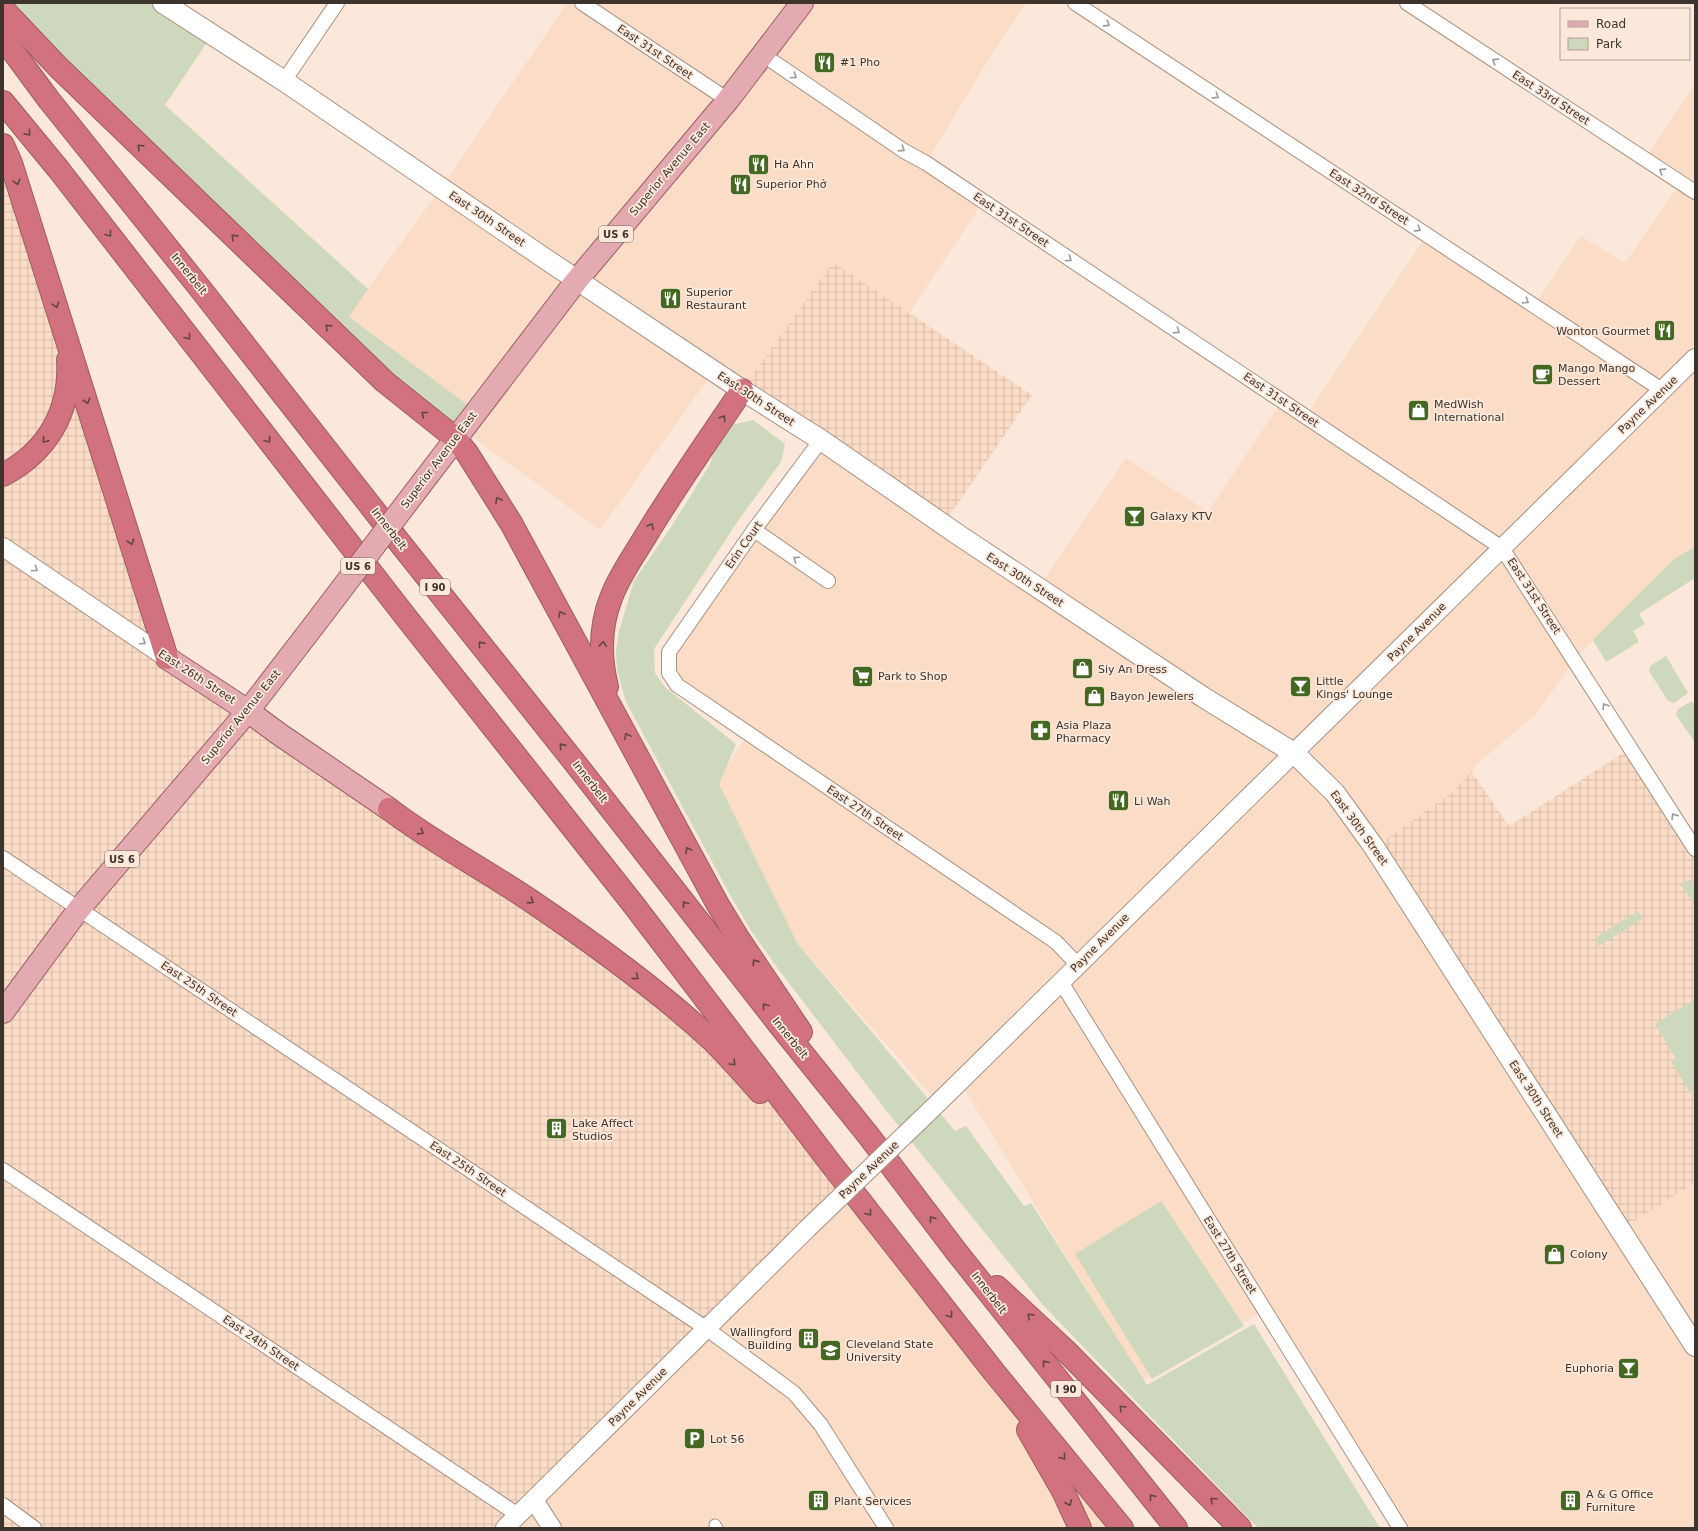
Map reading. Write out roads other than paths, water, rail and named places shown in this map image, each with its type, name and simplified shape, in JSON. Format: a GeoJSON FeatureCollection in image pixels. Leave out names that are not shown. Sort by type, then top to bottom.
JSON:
{"type":"FeatureCollection","features":[{"type":"Feature","properties":{"kind":"highway"},"geometry":{"type":"LineString","coordinates":[[3,9],[58,67],[385,382],[455,438],[467,453],[488,484],[722,911],[868,1135]]}},
{"type":"Feature","properties":{"kind":"highway","name":"Innerbelt"},"geometry":{"type":"LineString","coordinates":[[3,38],[49,100],[199,287],[868,1135],[955,1250],[1176,1528]]}},
{"type":"Feature","properties":{"kind":"highway"},"geometry":{"type":"LineString","coordinates":[[3,102],[59,170],[376,578],[628,898],[828,1160],[994,1372],[1122,1528]]}},
{"type":"Feature","properties":{"kind":"highway"},"geometry":{"type":"LineString","coordinates":[[3,145],[11,163],[67,337],[167,658]]}},
{"type":"Feature","properties":{"kind":"highway"},"geometry":{"type":"LineString","coordinates":[[3,475],[14,469],[31,456],[48,438],[58,419],[66,397],[69,377],[67,337]]}},
{"type":"Feature","properties":{"kind":"highway"},"geometry":{"type":"LineString","coordinates":[[613,710],[603,671],[602,646],[604,624],[611,598],[622,575],[658,515],[742,390]]}},
{"type":"Feature","properties":{"kind":"highway"},"geometry":{"type":"LineString","coordinates":[[389,809],[412,826],[533,902],[612,958],[665,999],[713,1042],[785,1118],[828,1160]]}},
{"type":"Feature","properties":{"kind":"highway"},"geometry":{"type":"LineString","coordinates":[[955,1250],[1033,1319],[1240,1528]]}},
{"type":"Feature","properties":{"kind":"highway"},"geometry":{"type":"LineString","coordinates":[[994,1372],[1063,1491],[1080,1528]]}},
{"type":"Feature","properties":{"kind":"main road","name":"East 30th Street"},"geometry":{"type":"LineString","coordinates":[[163,3],[284,81],[547,260],[742,390],[821,440],[991,557],[1203,697],[1294,753],[1336,793],[1374,847],[1693,1338]]}},
{"type":"Feature","properties":{"kind":"main road","name":"Superior Avenue East"},"geometry":{"type":"LineString","coordinates":[[3,1012],[79,909],[248,711],[455,438],[578,280],[728,100],[802,3]]}},
{"type":"Feature","properties":{"kind":"main road","name":"East 26th Street"},"geometry":{"type":"LineString","coordinates":[[167,658],[248,711],[389,809]]}},
{"type":"Feature","properties":{"kind":"street"},"geometry":{"type":"LineString","coordinates":[[284,81],[336,3]]}},
{"type":"Feature","properties":{"kind":"street","name":"East 31st Street"},"geometry":{"type":"LineString","coordinates":[[582,3],[728,100]]}},
{"type":"Feature","properties":{"kind":"street","name":"East 32nd Street"},"geometry":{"type":"LineString","coordinates":[[1075,3],[1662,390]]}},
{"type":"Feature","properties":{"kind":"street","name":"East 33rd Street"},"geometry":{"type":"LineString","coordinates":[[1407,3],[1695,192]]}},
{"type":"Feature","properties":{"kind":"street","name":"East 31st Street"},"geometry":{"type":"LineString","coordinates":[[762,54],[904,151],[926,163],[1502,548],[1695,849]]}},
{"type":"Feature","properties":{"kind":"street","name":"Payne Avenue"},"geometry":{"type":"LineString","coordinates":[[505,1528],[808,1228],[938,1103],[1695,359]]}},
{"type":"Feature","properties":{"kind":"street","name":"Erin Court"},"geometry":{"type":"LineString","coordinates":[[669,652],[754,530],[821,440]]}},
{"type":"Feature","properties":{"kind":"street"},"geometry":{"type":"LineString","coordinates":[[754,530],[828,581]]}},
{"type":"Feature","properties":{"kind":"street","name":"East 26th Street"},"geometry":{"type":"LineString","coordinates":[[3,547],[167,658]]}},
{"type":"Feature","properties":{"kind":"street","name":"East 27th Street"},"geometry":{"type":"LineString","coordinates":[[669,652],[669,673],[677,685],[1056,942],[1078,965]]}},
{"type":"Feature","properties":{"kind":"street","name":"East 25th Street"},"geometry":{"type":"LineString","coordinates":[[3,858],[707,1329],[794,1393],[821,1425],[886,1528]]}},
{"type":"Feature","properties":{"kind":"street","name":"East 27th Street"},"geometry":{"type":"LineString","coordinates":[[1061,982],[1400,1528]]}},
{"type":"Feature","properties":{"kind":"street","name":"East 24th Street"},"geometry":{"type":"LineString","coordinates":[[3,1170],[518,1515]]}},
{"type":"Feature","properties":{"kind":"street"},"geometry":{"type":"LineString","coordinates":[[534,1500],[552,1528]]}},
{"type":"Feature","properties":{"kind":"street"},"geometry":{"type":"LineString","coordinates":[[3,1505],[34,1528]]}},
{"type":"Feature","properties":{"kind":"place","name":"#1 Pho"},"geometry":{"type":"Point","coordinates":[824,62]}},
{"type":"Feature","properties":{"kind":"place","name":"Ha Ahn"},"geometry":{"type":"Point","coordinates":[758,164]}},
{"type":"Feature","properties":{"kind":"place","name":"Superior Phở"},"geometry":{"type":"Point","coordinates":[741,184]}},
{"type":"Feature","properties":{"kind":"place","name":"Superior Restaurant"},"geometry":{"type":"Point","coordinates":[671,298]}},
{"type":"Feature","properties":{"kind":"place","name":"Wonton Gourmet"},"geometry":{"type":"Point","coordinates":[1665,331]}},
{"type":"Feature","properties":{"kind":"place","name":"Mango Mango Dessert"},"geometry":{"type":"Point","coordinates":[1543,374]}},
{"type":"Feature","properties":{"kind":"place","name":"MedWish International"},"geometry":{"type":"Point","coordinates":[1418,410]}},
{"type":"Feature","properties":{"kind":"place","name":"Galaxy KTV"},"geometry":{"type":"Point","coordinates":[1134,516]}},
{"type":"Feature","properties":{"kind":"place","name":"Siy An Dress"},"geometry":{"type":"Point","coordinates":[1083,669]}},
{"type":"Feature","properties":{"kind":"place","name":"Park to Shop"},"geometry":{"type":"Point","coordinates":[863,676]}},
{"type":"Feature","properties":{"kind":"place","name":"Little Kings' Lounge"},"geometry":{"type":"Point","coordinates":[1301,687]}},
{"type":"Feature","properties":{"kind":"place","name":"Bayon Jewelers"},"geometry":{"type":"Point","coordinates":[1094,696]}},
{"type":"Feature","properties":{"kind":"place","name":"Asia Plaza Pharmacy"},"geometry":{"type":"Point","coordinates":[1040,731]}},
{"type":"Feature","properties":{"kind":"place","name":"Li Wah"},"geometry":{"type":"Point","coordinates":[1118,801]}},
{"type":"Feature","properties":{"kind":"place","name":"Lake Affect Studios"},"geometry":{"type":"Point","coordinates":[556,1129]}},
{"type":"Feature","properties":{"kind":"place","name":"Colony"},"geometry":{"type":"Point","coordinates":[1555,1254]}},
{"type":"Feature","properties":{"kind":"place","name":"Wallingford Building"},"geometry":{"type":"Point","coordinates":[808,1338]}},
{"type":"Feature","properties":{"kind":"place","name":"Cleveland State University"},"geometry":{"type":"Point","coordinates":[831,1350]}},
{"type":"Feature","properties":{"kind":"place","name":"Euphoria"},"geometry":{"type":"Point","coordinates":[1629,1368]}},
{"type":"Feature","properties":{"kind":"place","name":"Lot 56"},"geometry":{"type":"Point","coordinates":[694,1439]}},
{"type":"Feature","properties":{"kind":"place","name":"A & G Office Furniture"},"geometry":{"type":"Point","coordinates":[1570,1500]}},
{"type":"Feature","properties":{"kind":"place","name":"Plant Services"},"geometry":{"type":"Point","coordinates":[818,1501]}}]}
